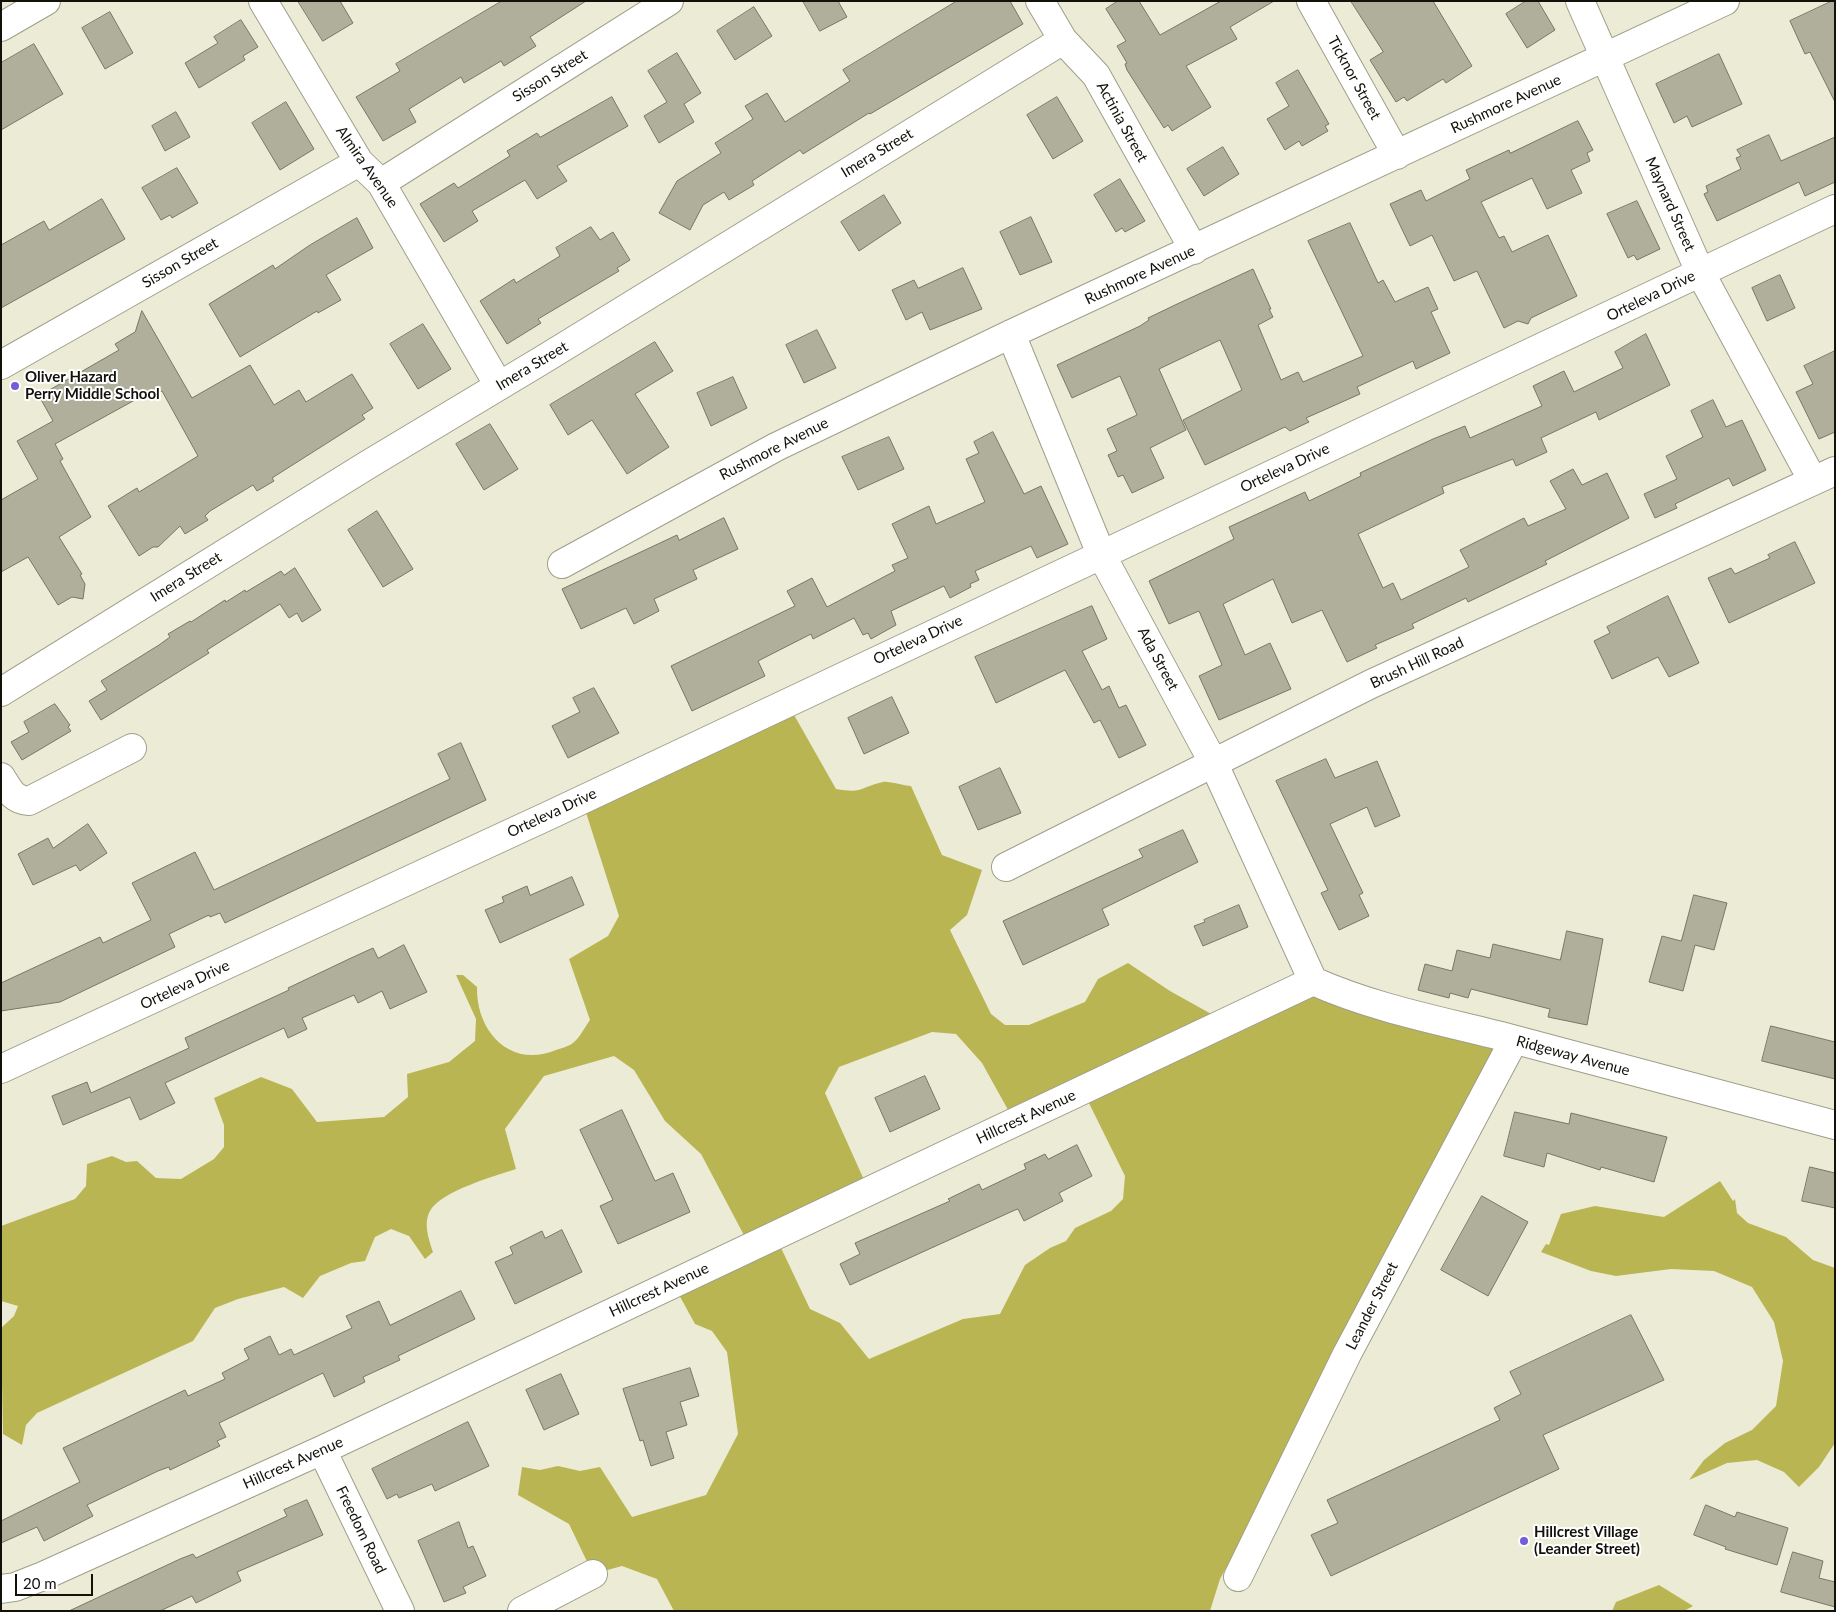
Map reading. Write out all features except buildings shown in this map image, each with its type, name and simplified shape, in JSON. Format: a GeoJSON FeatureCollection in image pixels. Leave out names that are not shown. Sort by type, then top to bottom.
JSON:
{"type":"FeatureCollection","features":[{"type":"Feature","properties":{"kind":"street"},"geometry":{"type":"LineString","coordinates":[[1,27],[46,1]]}},
{"type":"Feature","properties":{"kind":"street","name":"Almira Avenue"},"geometry":{"type":"LineString","coordinates":[[262,1],[359,162],[380,183],[499,386]]}},
{"type":"Feature","properties":{"kind":"street","name":"Sisson Street"},"geometry":{"type":"LineString","coordinates":[[380,183],[669,1]]}},
{"type":"Feature","properties":{"kind":"street","name":"Actinia Street"},"geometry":{"type":"LineString","coordinates":[[1040,1],[1063,40],[1096,75],[1194,250]]}},
{"type":"Feature","properties":{"kind":"street","name":"Ticknor Street"},"geometry":{"type":"LineString","coordinates":[[1311,1],[1397,155]]}},
{"type":"Feature","properties":{"kind":"street","name":"Maynard Street"},"geometry":{"type":"LineString","coordinates":[[1580,1],[1700,272],[1824,476]]}},
{"type":"Feature","properties":{"kind":"street","name":"Rushmore Avenue"},"geometry":{"type":"LineString","coordinates":[[562,564],[776,447],[1012,334],[1725,1]]}},
{"type":"Feature","properties":{"kind":"street","name":"Imera Street"},"geometry":{"type":"LineString","coordinates":[[1,692],[369,464],[1063,40]]}},
{"type":"Feature","properties":{"kind":"street","name":"Sisson Street"},"geometry":{"type":"LineString","coordinates":[[1,365],[359,162]]}},
{"type":"Feature","properties":{"kind":"street","name":"Orteleva Drive"},"geometry":{"type":"LineString","coordinates":[[1,1069],[544,818],[1835,209]]}},
{"type":"Feature","properties":{"kind":"street","name":"Ada Street"},"geometry":{"type":"LineString","coordinates":[[1012,334],[1101,554],[1213,762],[1313,981]]}},
{"type":"Feature","properties":{"kind":"street","name":"Brush Hill Road"},"geometry":{"type":"LineString","coordinates":[[1006,868],[1371,684],[1824,476]]}},
{"type":"Feature","properties":{"kind":"street"},"geometry":{"type":"LineString","coordinates":[[1,777],[13,795],[19,800],[29,801],[132,748]]}},
{"type":"Feature","properties":{"kind":"street","name":"Ridgeway Avenue"},"geometry":{"type":"LineString","coordinates":[[1313,981],[1354,998],[1453,1026],[1514,1040],[1835,1125]]}},
{"type":"Feature","properties":{"kind":"street","name":"Hillcrest Avenue"},"geometry":{"type":"LineString","coordinates":[[1,1589],[15,1587],[44,1576],[322,1450],[1313,981]]}},
{"type":"Feature","properties":{"kind":"street","name":"Leander Street"},"geometry":{"type":"LineString","coordinates":[[1238,1577],[1347,1354],[1514,1040]]}},
{"type":"Feature","properties":{"kind":"street","name":"Freedom Road"},"geometry":{"type":"LineString","coordinates":[[322,1450],[400,1611]]}},
{"type":"Feature","properties":{"kind":"street"},"geometry":{"type":"LineString","coordinates":[[522,1611],[593,1574]]}},
{"type":"Feature","properties":{"kind":"shaded area"},"geometry":{"type":"Polygon","coordinates":[[[789,706],[836,789],[851,791],[883,782],[911,786],[942,855],[982,870],[967,915],[950,930],[991,1014],[1005,1025],[1029,1025],[1085,1002],[1098,979],[1128,963],[1170,991],[1222,1020],[1309,981],[1502,1049],[1324,1389],[1220,1579],[1210,1611],[674,1611],[657,1579],[622,1566],[593,1574],[569,1524],[518,1495],[522,1467],[540,1470],[558,1466],[580,1471],[600,1467],[632,1517],[706,1495],[738,1434],[727,1352],[712,1331],[695,1324],[672,1282],[746,1239],[701,1154],[665,1121],[634,1070],[614,1056],[544,1076],[505,1129],[516,1169],[469,1185],[445,1197],[436,1204],[430,1211],[427,1221],[427,1232],[433,1252],[425,1259],[409,1236],[391,1229],[375,1237],[365,1261],[351,1263],[320,1276],[303,1298],[284,1287],[238,1299],[215,1308],[193,1341],[37,1413],[26,1425],[22,1445],[3,1434],[1,1328],[14,1316],[18,1306],[1,1301],[1,1226],[75,1199],[86,1186],[87,1164],[112,1156],[126,1162],[137,1161],[156,1178],[181,1179],[214,1159],[224,1147],[224,1125],[214,1098],[261,1077],[292,1089],[317,1122],[384,1117],[408,1097],[407,1074],[449,1062],[475,1041],[476,1019],[456,975],[463,975],[477,987],[478,1003],[490,1032],[499,1042],[511,1050],[525,1054],[540,1055],[566,1047],[576,1040],[590,1020],[569,959],[608,936],[619,916],[582,800],[789,706]],[[932,1032],[839,1067],[825,1093],[865,1182],[773,1231],[810,1309],[840,1323],[869,1359],[963,1319],[1000,1314],[1025,1265],[1050,1248],[1066,1241],[1075,1228],[1111,1211],[1123,1199],[1125,1176],[1082,1089],[1012,1117],[982,1063],[956,1034],[932,1032]]]}},
{"type":"Feature","properties":{"kind":"shaded area"},"geometry":{"type":"Polygon","coordinates":[[[1720,1181],[1733,1201],[1735,1199],[1737,1213],[1748,1223],[1786,1237],[1813,1260],[1835,1268],[1835,1443],[1819,1467],[1799,1487],[1784,1472],[1757,1460],[1727,1463],[1689,1480],[1704,1460],[1725,1443],[1752,1430],[1776,1406],[1783,1361],[1774,1322],[1752,1287],[1714,1271],[1671,1269],[1616,1276],[1591,1271],[1541,1252],[1546,1244],[1549,1245],[1561,1214],[1595,1206],[1664,1217],[1720,1181]]]}},
{"type":"Feature","properties":{"kind":"shaded area"},"geometry":{"type":"Polygon","coordinates":[[[1659,1585],[1693,1606],[1684,1611],[1612,1611],[1616,1602],[1659,1585]]]}},
{"type":"Feature","properties":{"kind":"place","name":"Oliver Hazard Perry Middle School"},"geometry":{"type":"Point","coordinates":[15,386]}},
{"type":"Feature","properties":{"kind":"place","name":"Hillcrest Village (Leander Street)"},"geometry":{"type":"Point","coordinates":[1524,1541]}}]}
